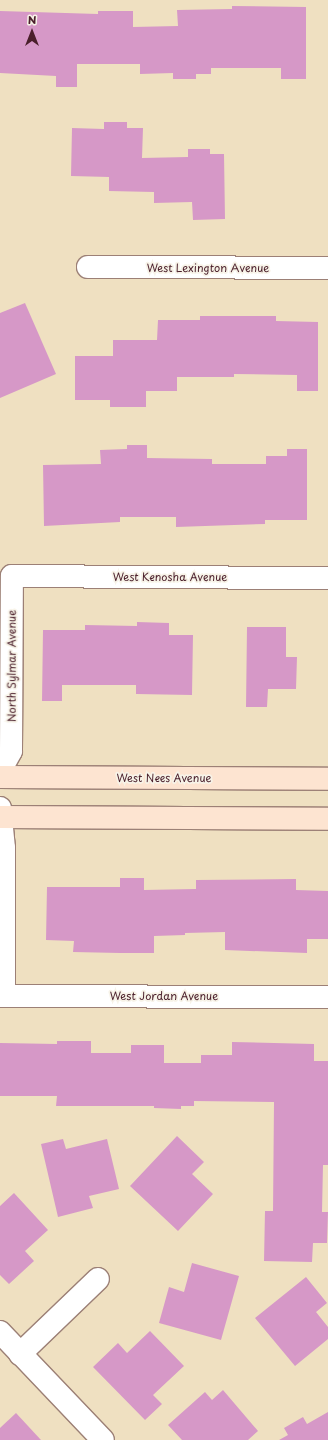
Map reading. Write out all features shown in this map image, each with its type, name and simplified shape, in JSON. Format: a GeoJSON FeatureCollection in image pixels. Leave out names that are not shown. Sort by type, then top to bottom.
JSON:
{"type":"FeatureCollection","features":[{"type":"Feature","properties":{"kind":"main road","name":"West Nees Avenue"},"geometry":{"type":"LineString","coordinates":[[0,777],[328,779]]}},
{"type":"Feature","properties":{"kind":"main road"},"geometry":{"type":"LineString","coordinates":[[0,814],[328,819]]}},
{"type":"Feature","properties":{"kind":"street","name":"West Lexington Avenue"},"geometry":{"type":"LineString","coordinates":[[88,268],[328,268]]}},
{"type":"Feature","properties":{"kind":"street","name":"West Kenosha Avenue"},"geometry":{"type":"LineString","coordinates":[[6,582],[328,578]]}},
{"type":"Feature","properties":{"kind":"street","name":"North Sylmar Avenue"},"geometry":{"type":"LineString","coordinates":[[0,771],[11,751],[6,582]]}},
{"type":"Feature","properties":{"kind":"street"},"geometry":{"type":"LineString","coordinates":[[0,814],[4,848],[2,996]]}},
{"type":"Feature","properties":{"kind":"street","name":"West Jordan Avenue"},"geometry":{"type":"LineString","coordinates":[[2,996],[328,996]]}},
{"type":"Feature","properties":{"kind":"street"},"geometry":{"type":"LineString","coordinates":[[20,1354],[98,1279]]}},
{"type":"Feature","properties":{"kind":"street"},"geometry":{"type":"LineString","coordinates":[[0,1332],[103,1440]]}},
{"type":"Feature","properties":{"kind":"building"},"geometry":{"type":"Polygon","coordinates":[[[232,6],[306,7],[306,79],[281,79],[281,68],[211,68],[211,74],[196,74],[196,79],[173,79],[173,73],[140,74],[140,64],[77,64],[77,87],[56,87],[56,76],[0,73],[0,11],[98,14],[98,11],[133,11],[133,27],[178,26],[177,10],[232,9],[232,6]]]}},
{"type":"Feature","properties":{"kind":"building"},"geometry":{"type":"Polygon","coordinates":[[[104,122],[127,122],[127,128],[143,128],[142,158],[188,157],[188,149],[210,149],[210,154],[224,154],[225,219],[193,220],[192,202],[154,203],[154,192],[109,191],[109,177],[71,176],[72,128],[104,129],[104,122]]]}},
{"type":"Feature","properties":{"kind":"building"},"geometry":{"type":"Polygon","coordinates":[[[25,303],[56,374],[0,398],[0,313],[25,303]]]}},
{"type":"Feature","properties":{"kind":"building"},"geometry":{"type":"Polygon","coordinates":[[[200,316],[276,316],[276,321],[318,322],[318,391],[297,391],[297,375],[234,374],[234,377],[177,377],[177,391],[146,391],[146,407],[110,407],[110,400],[75,400],[75,356],[113,356],[113,340],[157,340],[158,320],[200,320],[200,316]]]}},
{"type":"Feature","properties":{"kind":"building"},"geometry":{"type":"Polygon","coordinates":[[[127,445],[147,445],[147,458],[212,459],[212,464],[266,464],[266,456],[287,456],[287,449],[307,449],[307,520],[265,520],[265,524],[176,527],[176,517],[120,517],[120,522],[44,526],[43,465],[101,464],[100,450],[127,449],[127,445]]]}},
{"type":"Feature","properties":{"kind":"building"},"geometry":{"type":"Polygon","coordinates":[[[137,622],[169,623],[169,635],[193,635],[192,695],[136,694],[136,685],[62,685],[62,701],[42,701],[43,630],[85,630],[85,625],[137,626],[137,622]]]}},
{"type":"Feature","properties":{"kind":"building"},"geometry":{"type":"Polygon","coordinates":[[[247,627],[286,627],[286,657],[297,657],[296,689],[268,689],[267,707],[246,707],[247,627]]]}},
{"type":"Feature","properties":{"kind":"building"},"geometry":{"type":"Polygon","coordinates":[[[120,878],[144,878],[144,890],[196,889],[196,880],[296,879],[296,890],[328,891],[328,939],[307,939],[307,953],[225,950],[225,932],[185,933],[185,935],[154,936],[154,953],[73,952],[74,941],[46,940],[47,887],[120,887],[120,878]]]}},
{"type":"Feature","properties":{"kind":"building"},"geometry":{"type":"Polygon","coordinates":[[[57,1041],[91,1041],[91,1053],[131,1053],[131,1045],[164,1045],[164,1063],[201,1063],[201,1055],[232,1055],[232,1042],[314,1044],[314,1061],[328,1061],[328,1165],[323,1165],[322,1212],[328,1212],[327,1243],[313,1243],[312,1262],[264,1261],[265,1211],[273,1211],[274,1102],[194,1101],[194,1106],[181,1106],[181,1109],[154,1108],[154,1106],[56,1106],[57,1096],[0,1096],[0,1043],[57,1044],[57,1041]]]}},
{"type":"Feature","properties":{"kind":"building"},"geometry":{"type":"Polygon","coordinates":[[[177,1136],[204,1162],[192,1174],[213,1194],[178,1231],[130,1186],[177,1136]]]}},
{"type":"Feature","properties":{"kind":"building"},"geometry":{"type":"Polygon","coordinates":[[[63,1139],[66,1149],[107,1139],[119,1189],[89,1196],[93,1208],[58,1217],[41,1144],[63,1139]]]}},
{"type":"Feature","properties":{"kind":"building"},"geometry":{"type":"Polygon","coordinates":[[[14,1193],[48,1230],[25,1251],[34,1261],[9,1284],[0,1275],[0,1206],[14,1193]]]}},
{"type":"Feature","properties":{"kind":"building"},"geometry":{"type":"Polygon","coordinates":[[[192,1263],[239,1276],[221,1340],[159,1323],[169,1287],[184,1292],[192,1263]]]}},
{"type":"Feature","properties":{"kind":"building"},"geometry":{"type":"Polygon","coordinates":[[[306,1277],[327,1303],[316,1312],[328,1327],[328,1339],[295,1366],[255,1318],[306,1277]]]}},
{"type":"Feature","properties":{"kind":"building"},"geometry":{"type":"Polygon","coordinates":[[[150,1331],[184,1366],[153,1395],[162,1404],[145,1420],[93,1367],[118,1343],[127,1353],[150,1331]]]}},
{"type":"Feature","properties":{"kind":"building"},"geometry":{"type":"Polygon","coordinates":[[[223,1390],[258,1431],[248,1440],[182,1440],[168,1425],[205,1392],[212,1400],[223,1390]]]}},
{"type":"Feature","properties":{"kind":"building"},"geometry":{"type":"Polygon","coordinates":[[[328,1412],[328,1440],[279,1440],[288,1435],[284,1428],[303,1417],[307,1424],[328,1412]]]}},
{"type":"Feature","properties":{"kind":"building"},"geometry":{"type":"Polygon","coordinates":[[[16,1413],[41,1440],[0,1440],[0,1428],[16,1413]]]}}]}
